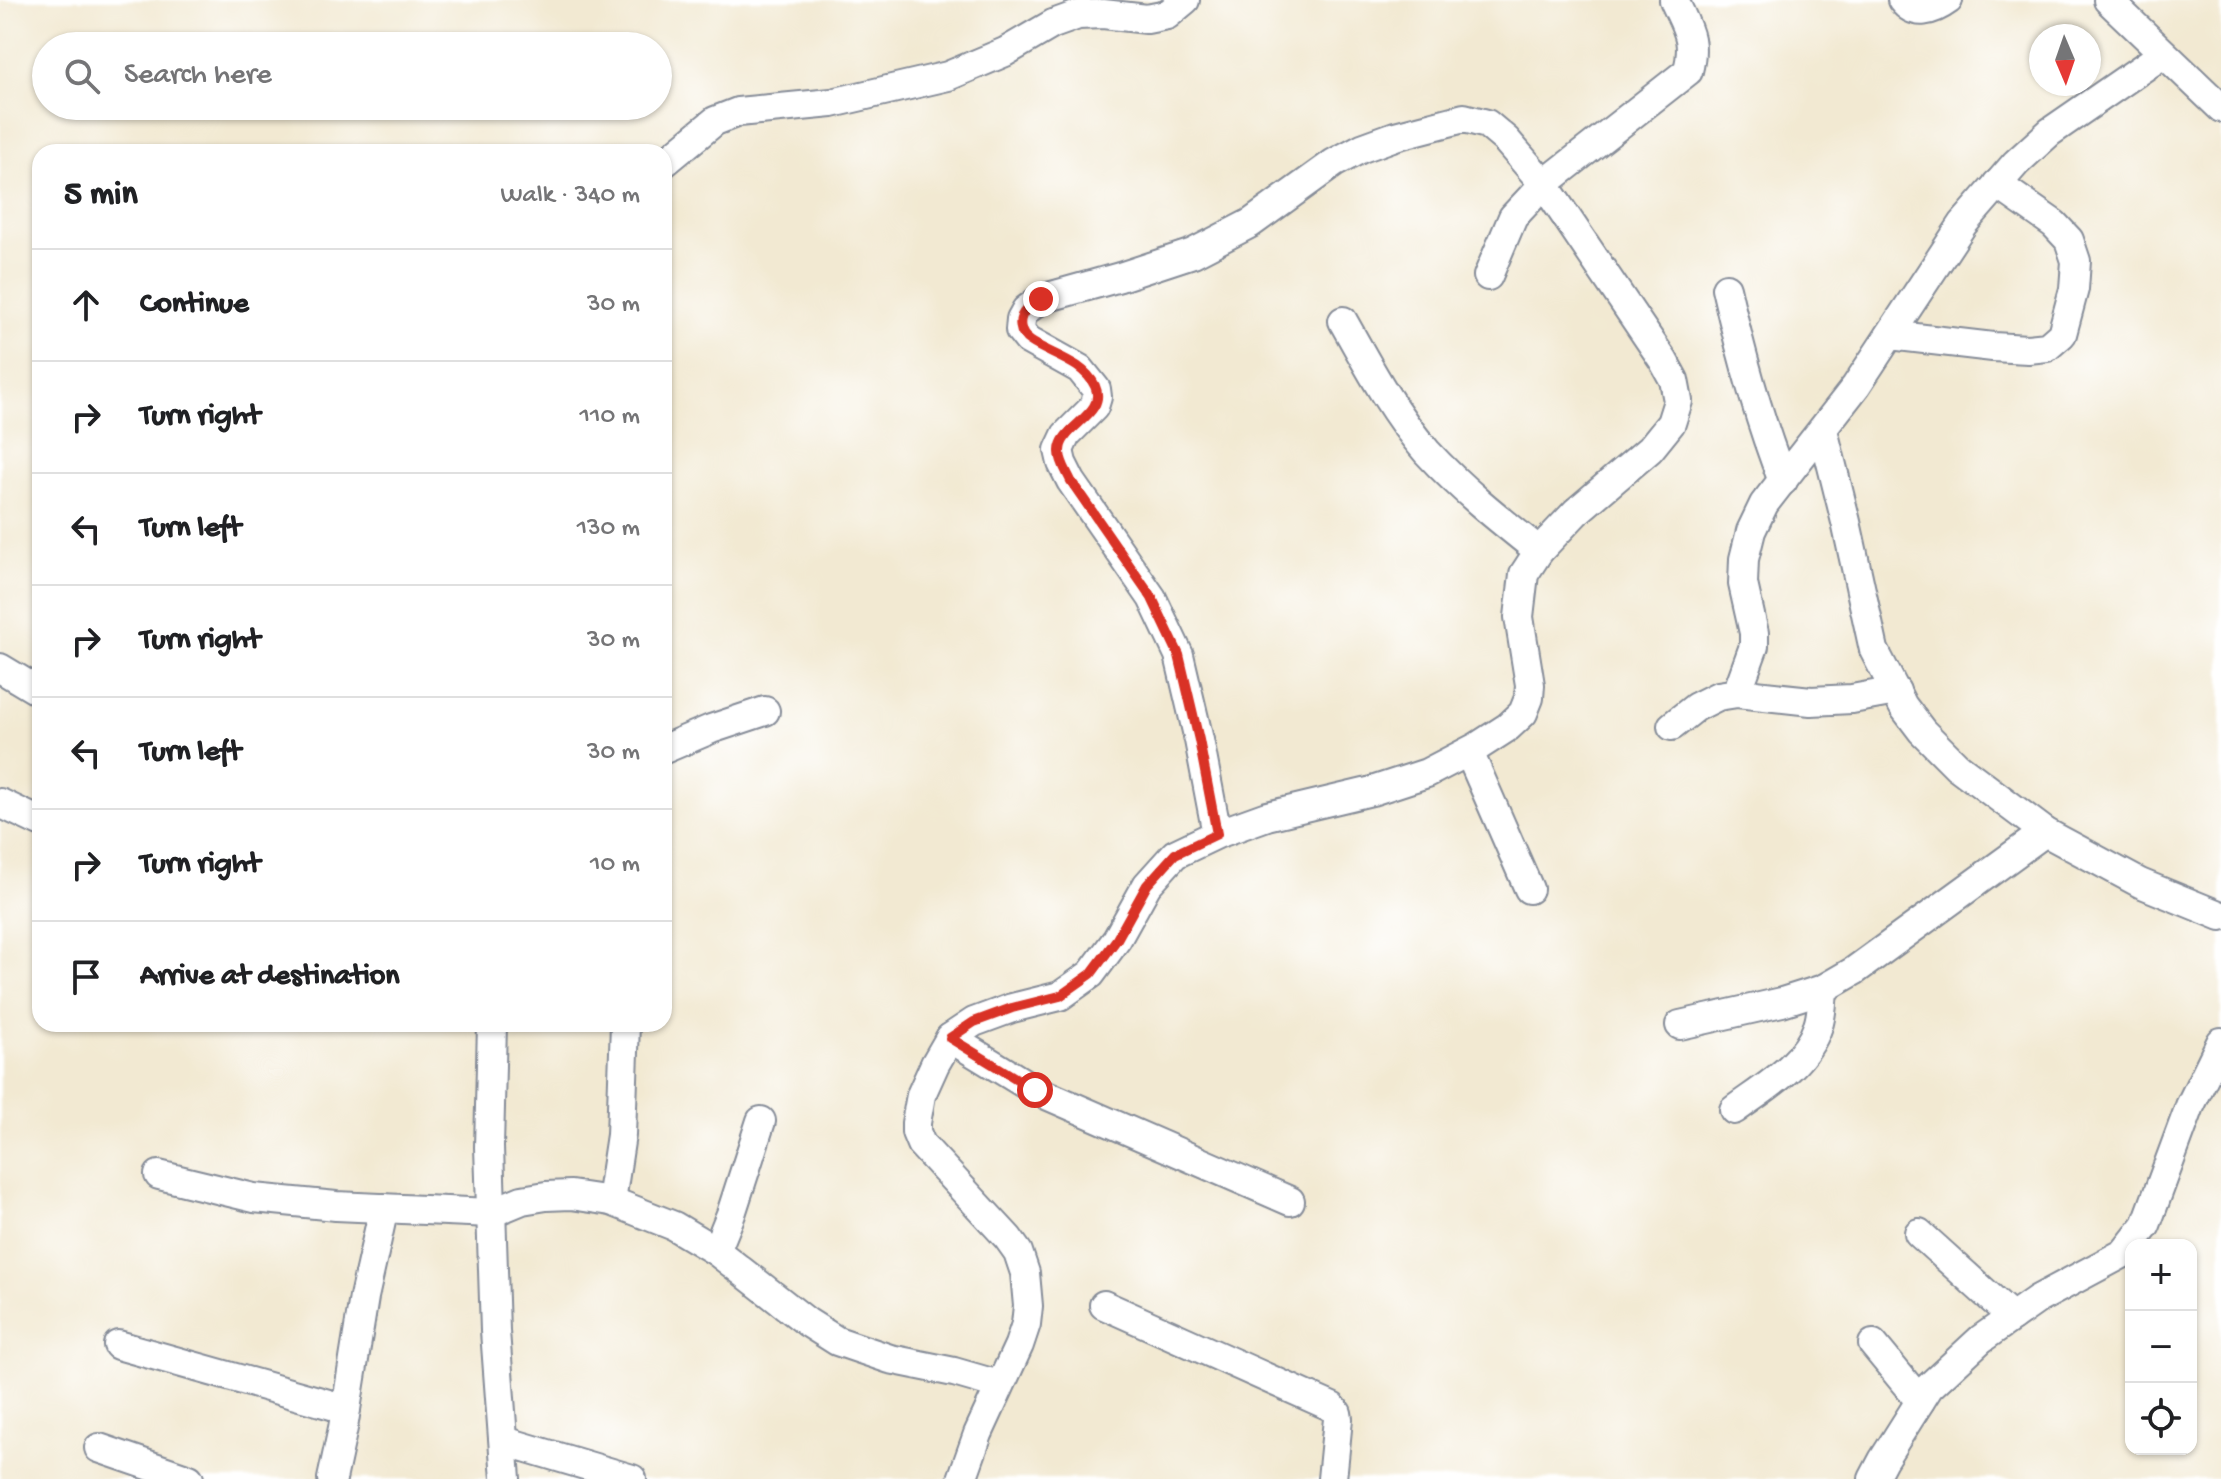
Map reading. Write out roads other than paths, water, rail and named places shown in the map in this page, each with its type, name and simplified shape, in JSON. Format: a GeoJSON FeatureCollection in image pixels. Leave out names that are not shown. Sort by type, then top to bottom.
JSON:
{"type":"FeatureCollection","features":[{"type":"Feature","properties":{"kind":"street"},"geometry":{"type":"LineString","coordinates":[[672,156],[715,121],[738,112],[832,103],[948,76],[1005,52],[1053,24],[1078,15],[1103,14],[1147,19],[1167,15],[1185,0]]}},
{"type":"Feature","properties":{"kind":"street"},"geometry":{"type":"LineString","coordinates":[[1488,276],[1513,217],[1544,184],[1688,71],[1692,40],[1674,0]]}},
{"type":"Feature","properties":{"kind":"street"},"geometry":{"type":"LineString","coordinates":[[1902,0],[1904,5],[1914,10],[1929,11],[1948,0]]}},
{"type":"Feature","properties":{"kind":"street"},"geometry":{"type":"LineString","coordinates":[[2108,0],[2221,108]]}},
{"type":"Feature","properties":{"kind":"street"},"geometry":{"type":"LineString","coordinates":[[1737,693],[1754,646],[1743,584],[1744,559],[1751,531],[1764,504],[1856,386],[1963,224],[1997,184],[2050,132],[2163,54]]}},
{"type":"Feature","properties":{"kind":"street"},"geometry":{"type":"LineString","coordinates":[[962,1479],[978,1434],[1019,1345],[1028,1306],[1018,1252],[989,1216],[921,1144],[916,1132],[921,1095],[950,1038],[974,1022],[1012,1008],[1060,996],[1091,974],[1117,939],[1147,885],[1175,854],[1217,834],[1267,816],[1329,803],[1427,773],[1469,752],[1508,727],[1523,713],[1529,698],[1530,685],[1519,617],[1524,574],[1539,551],[1576,512],[1650,449],[1671,423],[1678,401],[1674,380],[1663,360],[1544,184],[1506,140],[1487,124],[1464,118],[1362,148],[1334,163],[1251,223],[1193,253],[1041,299],[1026,310],[1021,319],[1020,330],[1028,340],[1080,369],[1096,389],[1094,407],[1066,435],[1059,450],[1062,463],[1071,481],[1152,598],[1179,655],[1217,834]]}},
{"type":"Feature","properties":{"kind":"street"},"geometry":{"type":"LineString","coordinates":[[1890,335],[2028,349],[2047,347],[2062,334],[2074,289],[2076,261],[2069,240],[2054,224],[1997,184]]}},
{"type":"Feature","properties":{"kind":"street"},"geometry":{"type":"LineString","coordinates":[[1726,288],[1747,377],[1783,481]]}},
{"type":"Feature","properties":{"kind":"street"},"geometry":{"type":"LineString","coordinates":[[1343,321],[1385,396],[1427,451],[1486,508],[1539,551]]}},
{"type":"Feature","properties":{"kind":"street"},"geometry":{"type":"LineString","coordinates":[[1823,430],[1874,650],[1922,731],[1957,766],[2045,832],[2140,883],[2221,916]]}},
{"type":"Feature","properties":{"kind":"street"},"geometry":{"type":"LineString","coordinates":[[0,668],[32,687]]}},
{"type":"Feature","properties":{"kind":"street"},"geometry":{"type":"LineString","coordinates":[[1672,726],[1696,707],[1718,696],[1737,693],[1811,701],[1852,699],[1896,691]]}},
{"type":"Feature","properties":{"kind":"street"},"geometry":{"type":"LineString","coordinates":[[672,746],[765,711]]}},
{"type":"Feature","properties":{"kind":"street"},"geometry":{"type":"LineString","coordinates":[[1469,752],[1529,889]]}},
{"type":"Feature","properties":{"kind":"street"},"geometry":{"type":"LineString","coordinates":[[0,803],[32,818]]}},
{"type":"Feature","properties":{"kind":"street"},"geometry":{"type":"LineString","coordinates":[[1680,1025],[1782,1002],[1823,989],[1854,971],[2045,832]]}},
{"type":"Feature","properties":{"kind":"street"},"geometry":{"type":"LineString","coordinates":[[1734,1110],[1785,1072],[1807,1049],[1819,1025],[1823,989]]}},
{"type":"Feature","properties":{"kind":"street"},"geometry":{"type":"LineString","coordinates":[[492,1032],[491,1213],[495,1331],[506,1479]]}},
{"type":"Feature","properties":{"kind":"street"},"geometry":{"type":"LineString","coordinates":[[611,1201],[621,1135],[625,1032]]}},
{"type":"Feature","properties":{"kind":"street"},"geometry":{"type":"LineString","coordinates":[[950,1038],[1035,1090],[1290,1201]]}},
{"type":"Feature","properties":{"kind":"street"},"geometry":{"type":"LineString","coordinates":[[1873,1479],[1929,1387],[1981,1339],[2038,1299],[2124,1253],[2146,1225],[2190,1106],[2221,1042]]}},
{"type":"Feature","properties":{"kind":"street"},"geometry":{"type":"LineString","coordinates":[[716,1251],[761,1121]]}},
{"type":"Feature","properties":{"kind":"street"},"geometry":{"type":"LineString","coordinates":[[159,1175],[254,1198],[384,1208],[491,1213],[522,1200],[546,1196],[571,1195],[611,1201],[674,1226],[716,1251],[807,1322],[837,1341],[890,1359],[999,1385]]}},
{"type":"Feature","properties":{"kind":"street"},"geometry":{"type":"LineString","coordinates":[[332,1479],[364,1297],[384,1208]]}},
{"type":"Feature","properties":{"kind":"street"},"geometry":{"type":"LineString","coordinates":[[1919,1233],[2012,1317]]}},
{"type":"Feature","properties":{"kind":"street"},"geometry":{"type":"LineString","coordinates":[[1104,1305],[1332,1407],[1338,1419],[1332,1479]]}},
{"type":"Feature","properties":{"kind":"street"},"geometry":{"type":"LineString","coordinates":[[1873,1344],[1920,1401]]}},
{"type":"Feature","properties":{"kind":"street"},"geometry":{"type":"LineString","coordinates":[[118,1345],[346,1409]]}},
{"type":"Feature","properties":{"kind":"street"},"geometry":{"type":"LineString","coordinates":[[504,1441],[632,1479]]}},
{"type":"Feature","properties":{"kind":"street"},"geometry":{"type":"LineString","coordinates":[[99,1448],[189,1479]]}}]}
